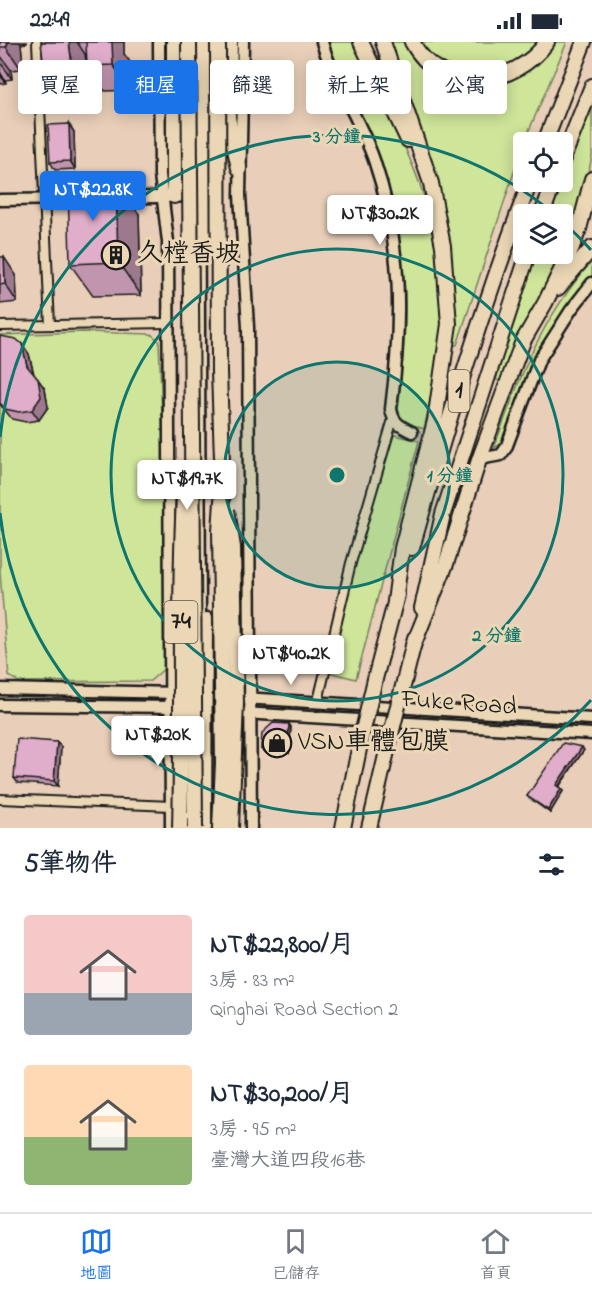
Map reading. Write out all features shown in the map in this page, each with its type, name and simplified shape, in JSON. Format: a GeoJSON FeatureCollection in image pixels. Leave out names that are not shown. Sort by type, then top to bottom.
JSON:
{"type":"FeatureCollection","features":[{"type":"Feature","properties":{"kind":"highway"},"geometry":{"type":"LineString","coordinates":[[169,196],[175,88],[174,42]]}},
{"type":"Feature","properties":{"kind":"highway","name":"74"},"geometry":{"type":"LineString","coordinates":[[189,42],[196,828]]}},
{"type":"Feature","properties":{"kind":"highway","name":"74"},"geometry":{"type":"LineString","coordinates":[[218,42],[219,372],[223,487],[220,531],[223,763],[220,828]]}},
{"type":"Feature","properties":{"kind":"highway"},"geometry":{"type":"LineString","coordinates":[[230,42],[228,118],[240,168]]}},
{"type":"Feature","properties":{"kind":"highway"},"geometry":{"type":"LineString","coordinates":[[361,42],[405,133],[440,223]]}},
{"type":"Feature","properties":{"kind":"highway"},"geometry":{"type":"LineString","coordinates":[[382,42],[431,183],[440,223],[447,285],[447,346],[435,421],[402,548],[395,602]]}},
{"type":"Feature","properties":{"kind":"highway"},"geometry":{"type":"LineString","coordinates":[[412,42],[423,58],[440,71],[460,78],[481,80],[501,77],[519,69],[535,57],[547,42]]}},
{"type":"Feature","properties":{"kind":"highway"},"geometry":{"type":"LineString","coordinates":[[549,132],[584,42]]}},
{"type":"Feature","properties":{"kind":"highway"},"geometry":{"type":"LineString","coordinates":[[573,134],[592,86]]}},
{"type":"Feature","properties":{"kind":"highway"},"geometry":{"type":"LineString","coordinates":[[413,646],[446,564],[479,460],[523,341],[545,303],[579,229],[592,178]]}},
{"type":"Feature","properties":{"kind":"highway","name":"1"},"geometry":{"type":"LineString","coordinates":[[343,828],[361,739],[395,602],[453,406],[508,238],[526,192]]}},
{"type":"Feature","properties":{"kind":"highway"},"geometry":{"type":"LineString","coordinates":[[545,303],[592,248]]}},
{"type":"Feature","properties":{"kind":"highway","name":"1"},"geometry":{"type":"LineString","coordinates":[[369,828],[443,514],[525,264]]}},
{"type":"Feature","properties":{"kind":"highway","name":"74"},"geometry":{"type":"LineString","coordinates":[[180,828],[183,724],[180,566],[191,416]]}},
{"type":"Feature","properties":{"kind":"highway","name":"74"},"geometry":{"type":"LineString","coordinates":[[223,487],[233,547],[236,703],[231,828]]}},
{"type":"Feature","properties":{"kind":"street"},"geometry":{"type":"LineString","coordinates":[[37,42],[50,325]]}},
{"type":"Feature","properties":{"kind":"street"},"geometry":{"type":"LineString","coordinates":[[159,42],[160,175],[169,196],[167,221],[172,693],[171,828]]}},
{"type":"Feature","properties":{"kind":"street"},"geometry":{"type":"LineString","coordinates":[[198,42],[202,195],[203,695],[206,828]]}},
{"type":"Feature","properties":{"kind":"street"},"geometry":{"type":"LineString","coordinates":[[202,195],[207,42]]}},
{"type":"Feature","properties":{"kind":"street"},"geometry":{"type":"LineString","coordinates":[[243,42],[240,195],[248,327],[251,828]]}},
{"type":"Feature","properties":{"kind":"street"},"geometry":{"type":"LineString","coordinates":[[318,702],[351,563],[393,419],[391,409],[400,327],[399,277],[388,211],[374,159],[346,103],[322,42]]}},
{"type":"Feature","properties":{"kind":"street"},"geometry":{"type":"LineString","coordinates":[[105,198],[240,195]]}},
{"type":"Feature","properties":{"kind":"street"},"geometry":{"type":"LineString","coordinates":[[0,200],[94,198]]}},
{"type":"Feature","properties":{"kind":"street"},"geometry":{"type":"LineString","coordinates":[[485,458],[501,454],[506,448],[539,360],[571,310],[592,283]]}},
{"type":"Feature","properties":{"kind":"street"},"geometry":{"type":"LineString","coordinates":[[0,326],[168,323]]}},
{"type":"Feature","properties":{"kind":"street"},"geometry":{"type":"LineString","coordinates":[[393,419],[398,425],[412,432]]}},
{"type":"Feature","properties":{"kind":"street","name":"Fuke Road"},"geometry":{"type":"LineString","coordinates":[[0,689],[172,693],[592,719]]}},
{"type":"Feature","properties":{"kind":"street","name":"Fuke Road"},"geometry":{"type":"LineString","coordinates":[[0,705],[172,706],[592,735]]}},
{"type":"Feature","properties":{"kind":"street"},"geometry":{"type":"LineString","coordinates":[[196,828],[204,709]]}},
{"type":"Feature","properties":{"kind":"street"},"geometry":{"type":"LineString","coordinates":[[0,799],[172,806]]}},
{"type":"Feature","properties":{"kind":"green space"},"geometry":{"type":"Polygon","coordinates":[[[328,42],[355,42],[364,60],[334,60],[328,42]]]}},
{"type":"Feature","properties":{"kind":"green space"},"geometry":{"type":"Polygon","coordinates":[[[388,42],[408,42],[412,51],[428,60],[423,60],[423,114],[507,114],[507,82],[532,67],[553,42],[567,42],[528,132],[513,132],[513,175],[457,345],[452,345],[452,265],[449,239],[438,189],[411,106],[411,60],[394,60],[388,42]]]}},
{"type":"Feature","properties":{"kind":"green space"},"geometry":{"type":"Polygon","coordinates":[[[419,42],[540,42],[512,68],[507,69],[507,60],[437,60],[419,42]]]}},
{"type":"Feature","properties":{"kind":"green space"},"geometry":{"type":"Polygon","coordinates":[[[592,103],[592,156],[583,199],[573,229],[573,204],[554,204],[558,192],[573,192],[573,153],[592,103]]]}},
{"type":"Feature","properties":{"kind":"green space"},"geometry":{"type":"Polygon","coordinates":[[[353,114],[389,114],[412,164],[434,229],[440,262],[443,311],[437,362],[424,429],[402,421],[398,409],[403,360],[405,285],[398,236],[384,192],[353,114]]]}},
{"type":"Feature","properties":{"kind":"green space"},"geometry":{"type":"Polygon","coordinates":[[[592,261],[592,278],[547,341],[509,432],[501,444],[494,448],[523,372],[545,327],[592,261]]]}},
{"type":"Feature","properties":{"kind":"green space"},"geometry":{"type":"Polygon","coordinates":[[[532,264],[560,264],[522,332],[503,381],[496,380],[514,315],[532,264]]]}},
{"type":"Feature","properties":{"kind":"green space"},"geometry":{"type":"Polygon","coordinates":[[[83,332],[151,334],[159,341],[163,441],[165,668],[150,681],[19,682],[9,676],[0,573],[0,335],[83,332]]]}},
{"type":"Feature","properties":{"kind":"green space"},"geometry":{"type":"Polygon","coordinates":[[[391,434],[419,441],[356,679],[328,672],[354,561],[391,434]]]}},
{"type":"Feature","properties":{"kind":"building"},"geometry":{"type":"Polygon","coordinates":[[[0,42],[8,43],[6,47],[0,47],[0,42]]]}},
{"type":"Feature","properties":{"kind":"building"},"geometry":{"type":"Polygon","coordinates":[[[41,42],[69,42],[71,60],[43,60],[41,42]]]}},
{"type":"Feature","properties":{"kind":"building"},"geometry":{"type":"Polygon","coordinates":[[[86,42],[112,42],[113,65],[102,65],[102,60],[87,60],[86,42]]]}},
{"type":"Feature","properties":{"kind":"building"},"geometry":{"type":"Polygon","coordinates":[[[69,124],[70,161],[50,162],[48,125],[69,124]]]}},
{"type":"Feature","properties":{"kind":"building"},"geometry":{"type":"Polygon","coordinates":[[[116,181],[118,262],[70,264],[68,183],[116,181]]]}},
{"type":"Feature","properties":{"kind":"building"},"geometry":{"type":"Polygon","coordinates":[[[0,257],[4,257],[5,284],[0,285],[0,257]]]}},
{"type":"Feature","properties":{"kind":"building"},"geometry":{"type":"Polygon","coordinates":[[[0,336],[16,339],[22,344],[27,366],[38,379],[41,397],[32,410],[19,412],[5,409],[0,403],[0,336]]]}},
{"type":"Feature","properties":{"kind":"building","name":"VSN車體包膜"},"geometry":{"type":"Polygon","coordinates":[[[273,723],[289,724],[287,750],[261,749],[262,733],[273,723]]]}},
{"type":"Feature","properties":{"kind":"building"},"geometry":{"type":"Polygon","coordinates":[[[17,739],[57,742],[54,781],[14,778],[17,739]]]}},
{"type":"Feature","properties":{"kind":"building"},"geometry":{"type":"Polygon","coordinates":[[[563,743],[582,747],[556,785],[561,789],[548,810],[527,796],[563,743]]]}},
{"type":"Feature","properties":{"kind":"tunnel"},"geometry":{"type":"LineString","coordinates":[[412,432],[485,458]]}},
{"type":"Feature","properties":{"kind":"place","name":"久樘香坡"},"geometry":{"type":"Point","coordinates":[116,255]}},
{"type":"Feature","properties":{"kind":"place","name":"VSN車體包膜"},"geometry":{"type":"Point","coordinates":[277,743]}}]}
